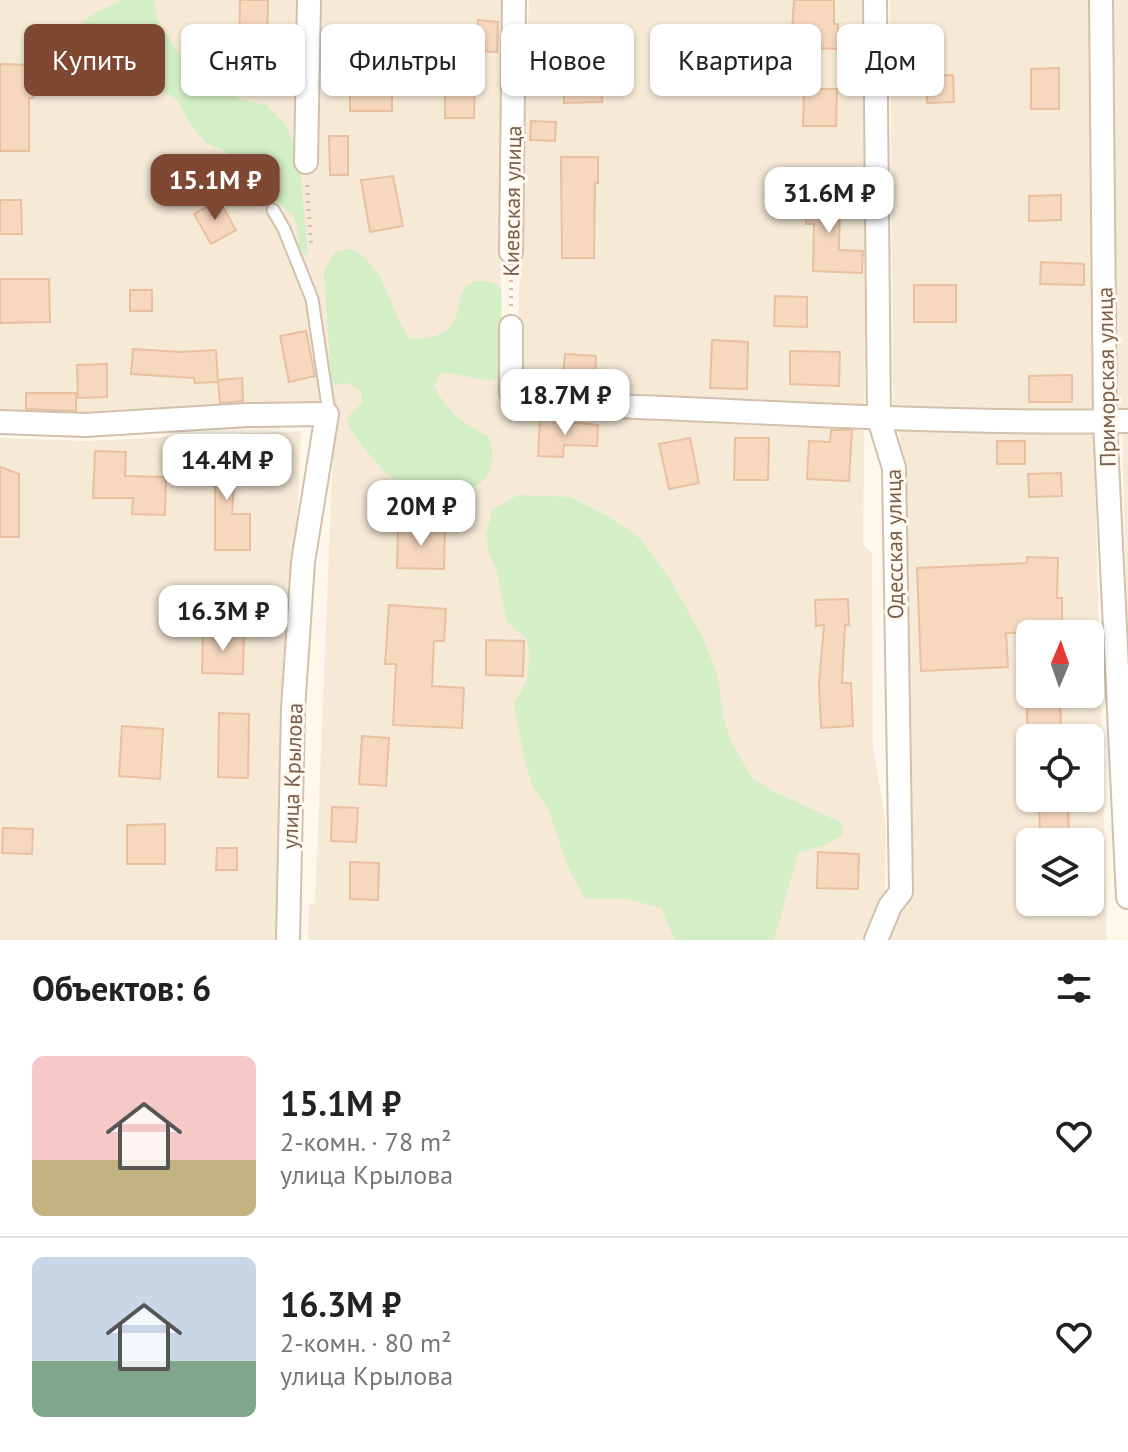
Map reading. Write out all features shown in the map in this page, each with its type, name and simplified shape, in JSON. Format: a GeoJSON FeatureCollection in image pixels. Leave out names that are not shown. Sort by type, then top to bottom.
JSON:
{"type":"FeatureCollection","features":[{"type":"Feature","properties":{"kind":"street"},"geometry":{"type":"LineString","coordinates":[[306,162],[309,0]]}},
{"type":"Feature","properties":{"kind":"street","name":"Киевская улица"},"geometry":{"type":"LineString","coordinates":[[511,252],[514,0]]}},
{"type":"Feature","properties":{"kind":"street","name":"Одесская улица"},"geometry":{"type":"LineString","coordinates":[[875,0],[879,419],[894,468],[901,892],[890,906],[876,940]]}},
{"type":"Feature","properties":{"kind":"street","name":"Приморская улица"},"geometry":{"type":"LineString","coordinates":[[1101,0],[1105,421],[1128,897]]}},
{"type":"Feature","properties":{"kind":"street"},"geometry":{"type":"LineString","coordinates":[[511,327],[511,392],[515,401],[523,403],[675,407],[879,419],[1128,421]]}},
{"type":"Feature","properties":{"kind":"street"},"geometry":{"type":"LineString","coordinates":[[0,422],[85,425],[247,415],[327,414]]}},
{"type":"Feature","properties":{"kind":"street","name":"улица Крылова"},"geometry":{"type":"LineString","coordinates":[[288,940],[293,709],[303,562],[327,414]]}},
{"type":"Feature","properties":{"kind":"lane"},"geometry":{"type":"LineString","coordinates":[[273,210],[312,299],[327,414]]}},
{"type":"Feature","properties":{"kind":"path"},"geometry":{"type":"LineString","coordinates":[[306,162],[310,229]]}},
{"type":"Feature","properties":{"kind":"path","name":"Киевская улица"},"geometry":{"type":"LineString","coordinates":[[511,252],[511,327]]}},
{"type":"Feature","properties":{"kind":"shaded area"},"geometry":{"type":"Polygon","coordinates":[[[0,0],[298,0],[297,24],[181,24],[181,96],[296,96],[294,169],[316,0],[502,0],[501,385],[517,385],[525,96],[634,96],[634,24],[528,24],[529,0],[869,0],[869,24],[837,24],[837,96],[868,96],[863,544],[872,554],[873,745],[886,827],[885,895],[866,940],[308,940],[309,904],[315,903],[334,424],[0,420],[0,0]]]}},
{"type":"Feature","properties":{"kind":"shaded area"},"geometry":{"type":"Polygon","coordinates":[[[890,0],[1089,0],[1093,91],[1094,440],[1099,620],[1016,620],[1016,708],[1101,708],[1101,724],[1016,724],[1016,812],[1104,812],[1107,940],[881,940],[894,908],[908,908],[900,435],[893,406],[891,96],[944,96],[944,24],[890,24],[890,0]]]}},
{"type":"Feature","properties":{"kind":"shaded area"},"geometry":{"type":"Polygon","coordinates":[[[1112,0],[1128,0],[1128,649],[1122,434],[1113,414],[1112,0]]]}},
{"type":"Feature","properties":{"kind":"shaded area"},"geometry":{"type":"Polygon","coordinates":[[[301,431],[279,940],[0,940],[0,438],[87,441],[301,431]]]}},
{"type":"Feature","properties":{"kind":"green space"},"geometry":{"type":"Polygon","coordinates":[[[121,0],[154,0],[156,16],[161,24],[82,24],[121,0]]]}},
{"type":"Feature","properties":{"kind":"green space"},"geometry":{"type":"Polygon","coordinates":[[[165,31],[181,57],[181,96],[236,96],[265,104],[286,125],[299,159],[306,256],[299,248],[297,225],[292,216],[224,150],[206,143],[177,100],[165,93],[165,31]]]}},
{"type":"Feature","properties":{"kind":"green space"},"geometry":{"type":"Polygon","coordinates":[[[351,249],[364,258],[380,278],[410,339],[432,337],[451,326],[463,291],[471,283],[487,281],[501,288],[503,377],[488,380],[440,373],[434,386],[457,416],[489,437],[492,454],[489,472],[481,483],[469,490],[439,493],[395,480],[377,464],[349,428],[348,417],[362,403],[361,391],[349,383],[333,385],[331,380],[324,271],[335,252],[351,249]]]}},
{"type":"Feature","properties":{"kind":"green space"},"geometry":{"type":"Polygon","coordinates":[[[518,495],[570,497],[609,517],[641,539],[671,581],[704,640],[717,674],[724,720],[732,743],[752,778],[772,791],[842,823],[843,835],[798,853],[774,940],[675,940],[661,908],[628,899],[585,899],[569,869],[548,809],[533,787],[524,758],[514,703],[526,682],[530,659],[527,639],[507,622],[497,571],[489,554],[486,534],[493,509],[518,495]]]}},
{"type":"Feature","properties":{"kind":"building"},"geometry":{"type":"Polygon","coordinates":[[[240,0],[268,0],[268,24],[240,24],[240,0]]]}},
{"type":"Feature","properties":{"kind":"building"},"geometry":{"type":"Polygon","coordinates":[[[794,0],[834,0],[837,49],[821,48],[821,24],[792,24],[794,0]]]}},
{"type":"Feature","properties":{"kind":"building"},"geometry":{"type":"Polygon","coordinates":[[[478,20],[498,22],[497,52],[485,51],[485,24],[478,24],[478,20]]]}},
{"type":"Feature","properties":{"kind":"building"},"geometry":{"type":"Polygon","coordinates":[[[0,64],[24,65],[24,96],[33,96],[29,98],[29,151],[0,151],[0,64]]]}},
{"type":"Feature","properties":{"kind":"building"},"geometry":{"type":"Polygon","coordinates":[[[1059,68],[1059,109],[1031,109],[1031,69],[1059,68]]]}},
{"type":"Feature","properties":{"kind":"building"},"geometry":{"type":"Polygon","coordinates":[[[944,75],[953,75],[954,102],[927,103],[927,96],[944,96],[944,75]]]}},
{"type":"Feature","properties":{"kind":"building"},"geometry":{"type":"Polygon","coordinates":[[[821,89],[837,89],[836,126],[803,126],[804,96],[821,96],[821,89]]]}},
{"type":"Feature","properties":{"kind":"building"},"geometry":{"type":"Polygon","coordinates":[[[350,96],[392,96],[392,111],[350,111],[350,96]]]}},
{"type":"Feature","properties":{"kind":"building"},"geometry":{"type":"Polygon","coordinates":[[[445,96],[475,96],[474,118],[445,118],[445,96]]]}},
{"type":"Feature","properties":{"kind":"building"},"geometry":{"type":"Polygon","coordinates":[[[564,96],[602,96],[602,102],[564,103],[564,96]]]}},
{"type":"Feature","properties":{"kind":"building"},"geometry":{"type":"Polygon","coordinates":[[[531,121],[556,122],[555,141],[530,140],[531,121]]]}},
{"type":"Feature","properties":{"kind":"building"},"geometry":{"type":"Polygon","coordinates":[[[329,136],[348,136],[348,175],[330,175],[329,136]]]}},
{"type":"Feature","properties":{"kind":"building"},"geometry":{"type":"Polygon","coordinates":[[[561,157],[598,157],[594,258],[562,258],[561,157]]]}},
{"type":"Feature","properties":{"kind":"building"},"geometry":{"type":"Polygon","coordinates":[[[393,176],[403,226],[370,232],[361,180],[393,176]]]}},
{"type":"Feature","properties":{"kind":"building"},"geometry":{"type":"Polygon","coordinates":[[[806,191],[840,192],[839,250],[863,251],[862,273],[813,271],[814,224],[806,224],[806,191]]]}},
{"type":"Feature","properties":{"kind":"building"},"geometry":{"type":"Polygon","coordinates":[[[1061,195],[1061,220],[1029,221],[1029,196],[1061,195]]]}},
{"type":"Feature","properties":{"kind":"building"},"geometry":{"type":"Polygon","coordinates":[[[0,200],[21,200],[22,234],[0,234],[0,200]]]}},
{"type":"Feature","properties":{"kind":"building"},"geometry":{"type":"Polygon","coordinates":[[[219,200],[236,230],[211,244],[194,214],[219,200]]]}},
{"type":"Feature","properties":{"kind":"building"},"geometry":{"type":"Polygon","coordinates":[[[1041,262],[1084,264],[1084,285],[1040,284],[1041,262]]]}},
{"type":"Feature","properties":{"kind":"building"},"geometry":{"type":"Polygon","coordinates":[[[0,279],[49,279],[50,322],[0,323],[0,279]]]}},
{"type":"Feature","properties":{"kind":"building"},"geometry":{"type":"Polygon","coordinates":[[[914,285],[956,285],[956,322],[914,322],[914,285]]]}},
{"type":"Feature","properties":{"kind":"building"},"geometry":{"type":"Polygon","coordinates":[[[130,290],[152,290],[152,311],[130,311],[130,290]]]}},
{"type":"Feature","properties":{"kind":"building"},"geometry":{"type":"Polygon","coordinates":[[[775,296],[807,297],[807,327],[774,326],[775,296]]]}},
{"type":"Feature","properties":{"kind":"building"},"geometry":{"type":"Polygon","coordinates":[[[306,331],[315,376],[289,382],[280,336],[306,331]]]}},
{"type":"Feature","properties":{"kind":"building"},"geometry":{"type":"Polygon","coordinates":[[[712,340],[748,342],[747,389],[710,388],[712,340]]]}},
{"type":"Feature","properties":{"kind":"building"},"geometry":{"type":"Polygon","coordinates":[[[133,349],[181,352],[216,350],[218,382],[195,383],[194,378],[131,374],[133,349]]]}},
{"type":"Feature","properties":{"kind":"building"},"geometry":{"type":"Polygon","coordinates":[[[790,351],[840,352],[839,386],[790,384],[790,351]]]}},
{"type":"Feature","properties":{"kind":"building"},"geometry":{"type":"Polygon","coordinates":[[[565,354],[596,356],[595,377],[563,376],[565,354]]]}},
{"type":"Feature","properties":{"kind":"building"},"geometry":{"type":"Polygon","coordinates":[[[107,364],[107,397],[78,398],[77,365],[107,364]]]}},
{"type":"Feature","properties":{"kind":"building"},"geometry":{"type":"Polygon","coordinates":[[[1072,375],[1072,402],[1029,402],[1029,376],[1072,375]]]}},
{"type":"Feature","properties":{"kind":"building"},"geometry":{"type":"Polygon","coordinates":[[[242,378],[243,401],[220,403],[218,380],[242,378]]]}},
{"type":"Feature","properties":{"kind":"building"},"geometry":{"type":"Polygon","coordinates":[[[26,393],[76,393],[76,411],[26,409],[26,393]]]}},
{"type":"Feature","properties":{"kind":"building"},"geometry":{"type":"Polygon","coordinates":[[[540,419],[598,425],[597,446],[564,445],[563,457],[538,456],[540,419]]]}},
{"type":"Feature","properties":{"kind":"building"},"geometry":{"type":"Polygon","coordinates":[[[831,430],[852,430],[849,481],[807,479],[809,441],[830,442],[831,430]]]}},
{"type":"Feature","properties":{"kind":"building"},"geometry":{"type":"Polygon","coordinates":[[[690,438],[699,483],[669,489],[659,444],[690,438]]]}},
{"type":"Feature","properties":{"kind":"building"},"geometry":{"type":"Polygon","coordinates":[[[735,438],[769,438],[768,480],[734,480],[735,438]]]}},
{"type":"Feature","properties":{"kind":"building"},"geometry":{"type":"Polygon","coordinates":[[[997,441],[1025,441],[1025,464],[997,464],[997,441]]]}},
{"type":"Feature","properties":{"kind":"building"},"geometry":{"type":"Polygon","coordinates":[[[207,448],[236,450],[232,514],[250,514],[250,550],[215,550],[215,481],[205,480],[207,448]]]}},
{"type":"Feature","properties":{"kind":"building"},"geometry":{"type":"Polygon","coordinates":[[[95,451],[126,452],[125,476],[166,477],[165,515],[132,514],[133,498],[93,498],[95,451]]]}},
{"type":"Feature","properties":{"kind":"building"},"geometry":{"type":"Polygon","coordinates":[[[0,467],[19,474],[19,537],[0,537],[0,467]]]}},
{"type":"Feature","properties":{"kind":"building"},"geometry":{"type":"Polygon","coordinates":[[[1061,473],[1062,496],[1029,497],[1028,474],[1061,473]]]}},
{"type":"Feature","properties":{"kind":"building"},"geometry":{"type":"Polygon","coordinates":[[[398,527],[445,528],[444,569],[397,568],[398,527]]]}},
{"type":"Feature","properties":{"kind":"building"},"geometry":{"type":"Polygon","coordinates":[[[1027,557],[1058,558],[1057,598],[1062,598],[1062,620],[1016,620],[1016,633],[1006,633],[1008,667],[921,671],[917,568],[1027,563],[1027,557]]]}},
{"type":"Feature","properties":{"kind":"building"},"geometry":{"type":"Polygon","coordinates":[[[228,597],[267,597],[267,617],[227,617],[228,597]]]}},
{"type":"Feature","properties":{"kind":"building"},"geometry":{"type":"Polygon","coordinates":[[[848,599],[849,625],[845,625],[842,683],[851,683],[853,726],[821,728],[819,684],[824,625],[816,626],[815,600],[848,599]]]}},
{"type":"Feature","properties":{"kind":"building"},"geometry":{"type":"Polygon","coordinates":[[[389,605],[446,609],[444,641],[434,641],[432,686],[464,688],[462,728],[393,725],[396,664],[385,664],[389,605]]]}},
{"type":"Feature","properties":{"kind":"building"},"geometry":{"type":"Polygon","coordinates":[[[203,632],[244,634],[243,674],[202,673],[203,632]]]}},
{"type":"Feature","properties":{"kind":"building"},"geometry":{"type":"Polygon","coordinates":[[[486,640],[524,641],[523,676],[486,675],[486,640]]]}},
{"type":"Feature","properties":{"kind":"building"},"geometry":{"type":"Polygon","coordinates":[[[1027,708],[1060,708],[1061,724],[1028,724],[1027,708]]]}},
{"type":"Feature","properties":{"kind":"building"},"geometry":{"type":"Polygon","coordinates":[[[219,713],[249,714],[248,778],[218,777],[219,713]]]}},
{"type":"Feature","properties":{"kind":"building"},"geometry":{"type":"Polygon","coordinates":[[[122,726],[163,729],[160,779],[119,776],[122,726]]]}},
{"type":"Feature","properties":{"kind":"building"},"geometry":{"type":"Polygon","coordinates":[[[362,736],[389,738],[386,786],[359,784],[362,736]]]}},
{"type":"Feature","properties":{"kind":"building"},"geometry":{"type":"Polygon","coordinates":[[[332,807],[358,808],[356,842],[331,841],[332,807]]]}},
{"type":"Feature","properties":{"kind":"building"},"geometry":{"type":"Polygon","coordinates":[[[1039,812],[1068,812],[1069,828],[1040,828],[1039,812]]]}},
{"type":"Feature","properties":{"kind":"building"},"geometry":{"type":"Polygon","coordinates":[[[165,824],[165,864],[127,864],[127,825],[165,824]]]}},
{"type":"Feature","properties":{"kind":"building"},"geometry":{"type":"Polygon","coordinates":[[[3,828],[33,829],[32,854],[2,853],[3,828]]]}},
{"type":"Feature","properties":{"kind":"building"},"geometry":{"type":"Polygon","coordinates":[[[217,848],[237,848],[237,870],[216,870],[217,848]]]}},
{"type":"Feature","properties":{"kind":"building"},"geometry":{"type":"Polygon","coordinates":[[[818,852],[859,854],[858,889],[817,888],[818,852]]]}},
{"type":"Feature","properties":{"kind":"building"},"geometry":{"type":"Polygon","coordinates":[[[350,862],[379,863],[378,900],[350,899],[350,862]]]}}]}
